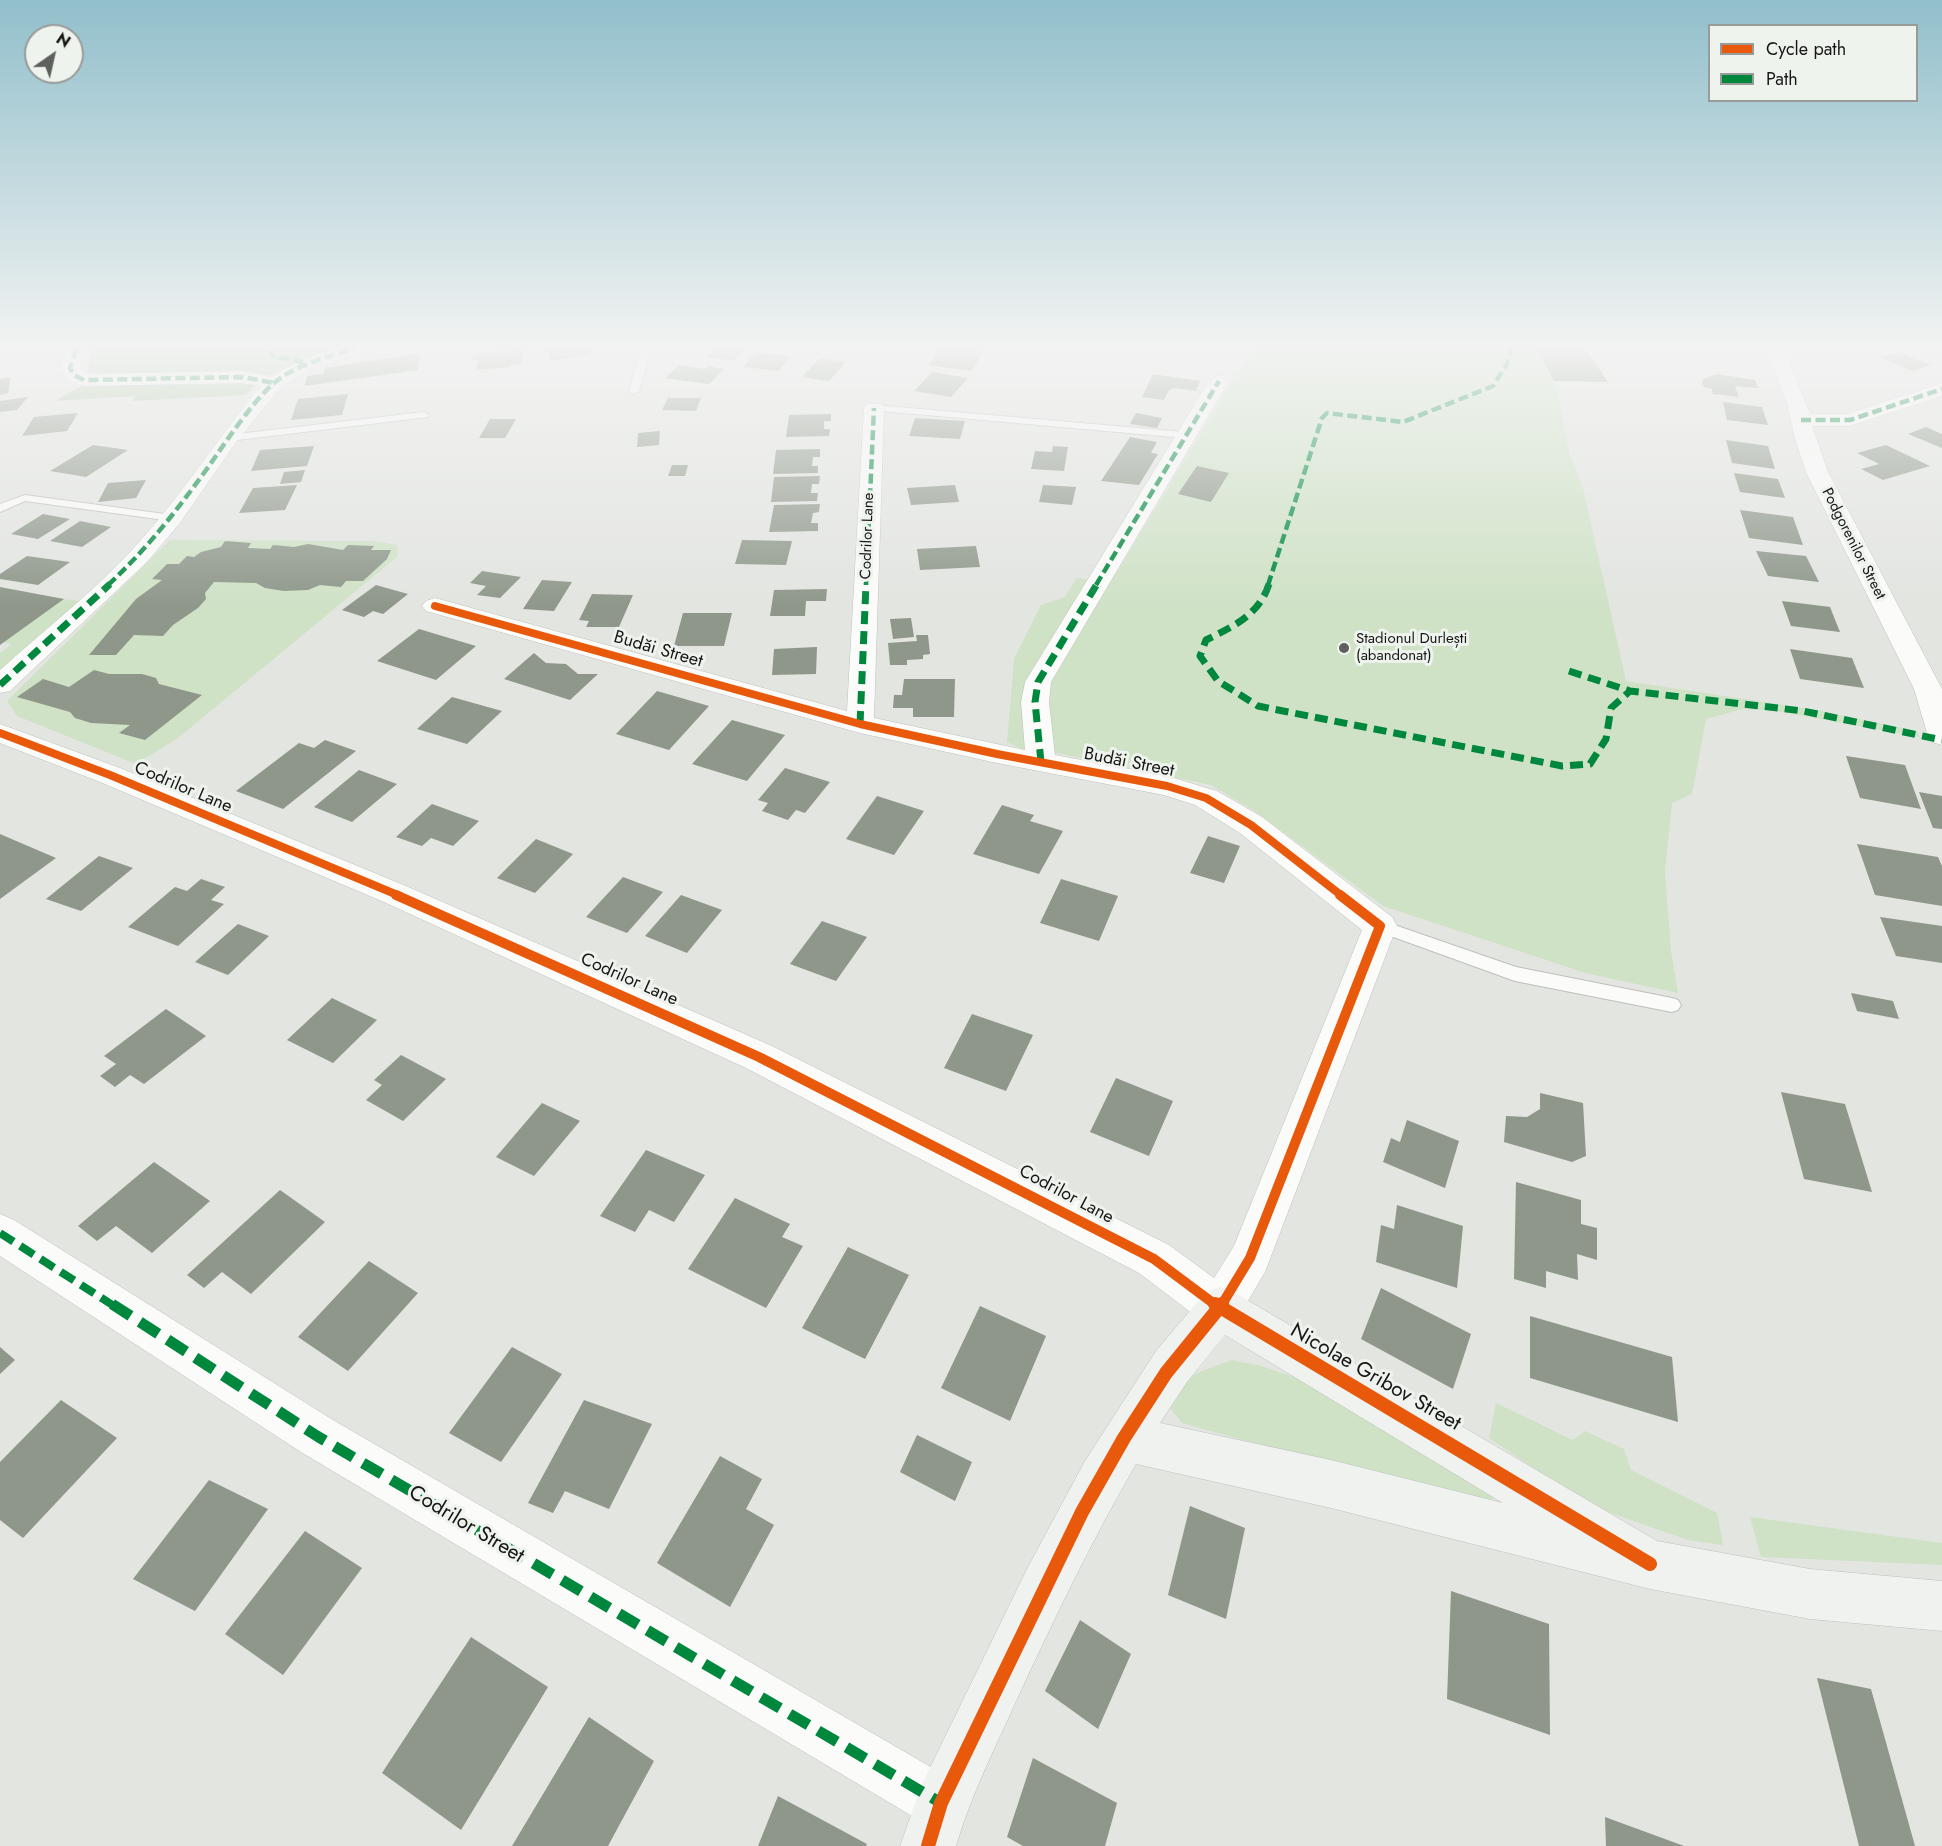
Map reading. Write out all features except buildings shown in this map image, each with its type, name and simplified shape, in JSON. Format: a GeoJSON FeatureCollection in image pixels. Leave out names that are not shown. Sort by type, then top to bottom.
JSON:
{"type":"FeatureCollection","features":[{"type":"Feature","properties":{"kind":"street"},"geometry":{"type":"LineString","coordinates":[[0,685],[139,557],[172,518],[231,435]]}},
{"type":"Feature","properties":{"kind":"street","name":"Codrilor Lane"},"geometry":{"type":"LineString","coordinates":[[860,724],[873,435]]}},
{"type":"Feature","properties":{"kind":"street"},"geometry":{"type":"LineString","coordinates":[[1041,762],[1035,702],[1038,682],[1185,435]]}},
{"type":"Feature","properties":{"kind":"street","name":"Podgorenilor Street"},"geometry":{"type":"LineString","coordinates":[[1804,435],[1817,472],[1851,542],[1935,686],[1942,736]]}},
{"type":"Feature","properties":{"kind":"street","name":"Budăi Street"},"geometry":{"type":"LineString","coordinates":[[435,606],[860,724],[1167,786],[1206,798],[1251,825],[1380,926]]}},
{"type":"Feature","properties":{"kind":"street","name":"Codrilor Lane"},"geometry":{"type":"LineString","coordinates":[[0,733],[110,775],[395,894],[759,1057],[1154,1259],[1220,1308]]}},
{"type":"Feature","properties":{"kind":"street"},"geometry":{"type":"LineString","coordinates":[[934,1825],[1083,1512],[1124,1438],[1166,1373],[1220,1308],[1250,1258],[1380,926]]}},
{"type":"Feature","properties":{"kind":"street","name":"Codrilor Street"},"geometry":{"type":"LineString","coordinates":[[0,1233],[934,1825]]}},
{"type":"Feature","properties":{"kind":"street","name":"Nicolae Gribov Street"},"geometry":{"type":"LineString","coordinates":[[1220,1308],[1650,1564]]}},
{"type":"Feature","properties":{"kind":"street","name":"Nicolae Gribov Street"},"geometry":{"type":"LineString","coordinates":[[1124,1438],[1330,1484],[1650,1564],[1810,1594],[1942,1606]]}},
{"type":"Feature","properties":{"kind":"lane"},"geometry":{"type":"LineString","coordinates":[[229,438],[253,435]]}},
{"type":"Feature","properties":{"kind":"lane"},"geometry":{"type":"LineString","coordinates":[[0,509],[13,501],[25,498],[172,518]]}},
{"type":"Feature","properties":{"kind":"lane"},"geometry":{"type":"LineString","coordinates":[[1380,926],[1515,974],[1672,1005]]}},
{"type":"Feature","properties":{"kind":"green space","name":"Stadionul Durlești (abandonat)"},"geometry":{"type":"Polygon","coordinates":[[[1200,435],[1566,435],[1569,452],[1583,488],[1626,681],[1816,710],[1917,731],[1920,737],[1770,710],[1743,709],[1706,719],[1692,794],[1672,803],[1665,872],[1671,951],[1678,993],[1585,973],[1383,906],[1253,810],[1211,785],[1051,752],[1045,703],[1049,684],[1200,435]]]}},
{"type":"Feature","properties":{"kind":"green space"},"geometry":{"type":"Polygon","coordinates":[[[170,540],[373,541],[398,545],[397,557],[178,738],[136,764],[17,716],[7,701],[170,540]]]}},
{"type":"Feature","properties":{"kind":"green space"},"geometry":{"type":"Polygon","coordinates":[[[1076,578],[1089,579],[1025,710],[1024,750],[1007,742],[1014,659],[1041,605],[1065,597],[1076,578]]]}},
{"type":"Feature","properties":{"kind":"green space"},"geometry":{"type":"Polygon","coordinates":[[[64,599],[81,601],[0,674],[0,653],[12,644],[3,642],[64,599]]]}},
{"type":"Feature","properties":{"kind":"green space"},"geometry":{"type":"Polygon","coordinates":[[[1232,1360],[1261,1366],[1300,1379],[1494,1495],[1488,1508],[1182,1423],[1170,1408],[1180,1387],[1193,1375],[1232,1360]]]}},
{"type":"Feature","properties":{"kind":"green space"},"geometry":{"type":"Polygon","coordinates":[[[1496,1403],[1573,1440],[1585,1431],[1624,1449],[1631,1470],[1717,1513],[1723,1545],[1688,1540],[1588,1505],[1489,1438],[1496,1403]]]}},
{"type":"Feature","properties":{"kind":"green space"},"geometry":{"type":"Polygon","coordinates":[[[1750,1517],[1942,1543],[1942,1565],[1761,1557],[1750,1517]]]}},
{"type":"Feature","properties":{"kind":"marked path"},"geometry":{"type":"LineString","coordinates":[[0,685],[139,557],[172,518],[231,435]]}},
{"type":"Feature","properties":{"kind":"marked path"},"geometry":{"type":"LineString","coordinates":[[860,724],[873,435]]}},
{"type":"Feature","properties":{"kind":"marked path"},"geometry":{"type":"LineString","coordinates":[[1041,762],[1035,702],[1038,682],[1186,435]]}},
{"type":"Feature","properties":{"kind":"marked path"},"geometry":{"type":"LineString","coordinates":[[1316,435],[1263,601],[1237,624],[1206,640],[1200,656],[1218,681],[1258,706],[1562,766],[1590,764],[1606,739],[1611,708],[1630,691]]}},
{"type":"Feature","properties":{"kind":"marked path"},"geometry":{"type":"LineString","coordinates":[[1569,671],[1630,691],[1803,711],[1942,740]]}},
{"type":"Feature","properties":{"kind":"marked path"},"geometry":{"type":"LineString","coordinates":[[0,1233],[317,1436],[941,1803]]}},
{"type":"Feature","properties":{"kind":"cycle path"},"geometry":{"type":"LineString","coordinates":[[435,606],[860,724],[997,754],[1167,786],[1206,798],[1251,825],[1380,926],[1250,1258],[1220,1308],[1166,1373],[1124,1438],[1082,1512],[941,1803],[928,1846]]}},
{"type":"Feature","properties":{"kind":"cycle path"},"geometry":{"type":"LineString","coordinates":[[0,733],[110,775],[395,894],[759,1057],[1154,1259],[1220,1308],[1650,1564]]}},
{"type":"Feature","properties":{"kind":"place","name":"Stadionul Durlești (abandonat)"},"geometry":{"type":"Point","coordinates":[1344,648]}}]}
